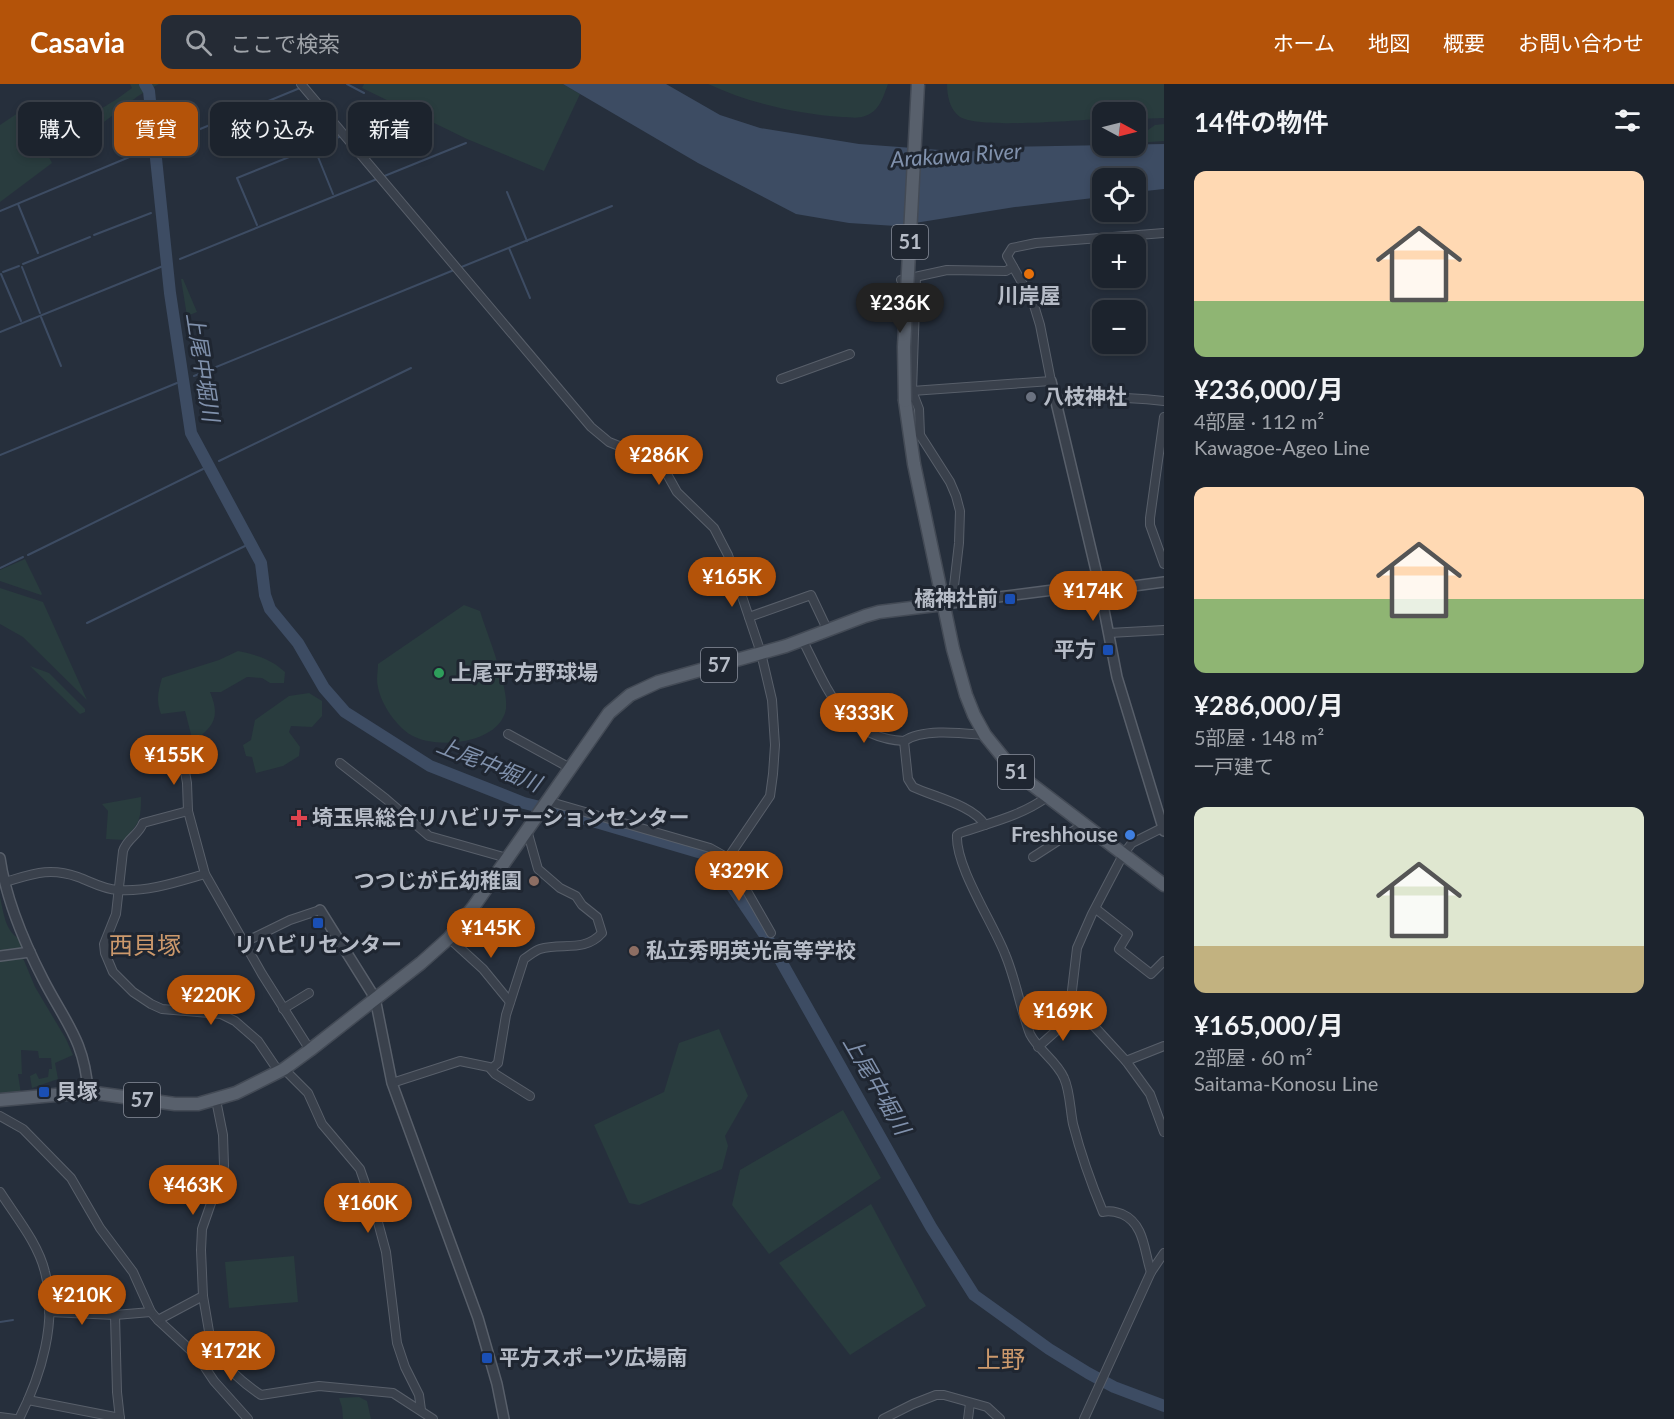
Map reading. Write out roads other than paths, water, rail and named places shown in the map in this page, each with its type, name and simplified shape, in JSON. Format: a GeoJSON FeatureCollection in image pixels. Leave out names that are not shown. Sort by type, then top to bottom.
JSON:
{"type":"FeatureCollection","features":[{"type":"Feature","properties":{"kind":"main road","name":"51"},"geometry":{"type":"LineString","coordinates":[[918,84],[904,338],[914,464],[948,604],[962,684],[974,715],[985,735],[1014,771],[1164,885]]}},
{"type":"Feature","properties":{"kind":"main road","name":"57"},"geometry":{"type":"LineString","coordinates":[[0,1100],[88,1092],[175,1104],[198,1104],[216,1100],[281,1071],[421,963],[449,938],[609,712],[630,695],[658,682],[803,641],[879,612],[948,604]]}},
{"type":"Feature","properties":{"kind":"street"},"geometry":{"type":"LineString","coordinates":[[301,84],[591,427],[609,442],[652,459],[663,467],[677,492],[721,538],[760,654],[772,700],[775,745],[770,796],[728,858]]}},
{"type":"Feature","properties":{"kind":"street"},"geometry":{"type":"LineString","coordinates":[[1038,1047],[1069,1016],[1077,948],[1124,853],[1132,843],[1163,828],[1121,691],[1040,325],[1033,302],[1006,256],[1012,248],[1023,244],[1164,232]]}},
{"type":"Feature","properties":{"kind":"street"},"geometry":{"type":"LineString","coordinates":[[901,280],[947,270],[1006,271],[1013,267]]}},
{"type":"Feature","properties":{"kind":"street"},"geometry":{"type":"LineString","coordinates":[[916,278],[909,396],[920,409],[920,435],[946,475],[958,502],[959,543],[948,604],[1078,587],[1111,589],[1164,582]]}},
{"type":"Feature","properties":{"kind":"street"},"geometry":{"type":"LineString","coordinates":[[781,379],[850,354]]}},
{"type":"Feature","properties":{"kind":"street"},"geometry":{"type":"LineString","coordinates":[[909,396],[1051,381]]}},
{"type":"Feature","properties":{"kind":"street"},"geometry":{"type":"LineString","coordinates":[[1056,399],[1084,396],[1164,401]]}},
{"type":"Feature","properties":{"kind":"street"},"geometry":{"type":"LineString","coordinates":[[1164,417],[1161,469],[1150,525],[1164,564]]}},
{"type":"Feature","properties":{"kind":"street"},"geometry":{"type":"LineString","coordinates":[[748,617],[811,595],[828,631]]}},
{"type":"Feature","properties":{"kind":"street"},"geometry":{"type":"LineString","coordinates":[[1109,633],[1164,630]]}},
{"type":"Feature","properties":{"kind":"street"},"geometry":{"type":"LineString","coordinates":[[803,641],[830,696],[842,712],[876,737],[904,741],[909,737],[923,734],[985,735]]}},
{"type":"Feature","properties":{"kind":"street"},"geometry":{"type":"LineString","coordinates":[[508,734],[570,768]]}},
{"type":"Feature","properties":{"kind":"street"},"geometry":{"type":"LineString","coordinates":[[904,741],[908,779],[913,787],[968,809],[985,825]]}},
{"type":"Feature","properties":{"kind":"street"},"geometry":{"type":"LineString","coordinates":[[183,760],[188,811],[205,874],[283,1009],[310,1050]]}},
{"type":"Feature","properties":{"kind":"street"},"geometry":{"type":"LineString","coordinates":[[340,763],[429,836],[507,858]]}},
{"type":"Feature","properties":{"kind":"street"},"geometry":{"type":"LineString","coordinates":[[1047,797],[1035,806],[957,836],[959,855],[1005,953],[1026,1024],[1038,1047],[1056,1065],[1066,1081],[1084,1167],[1103,1212],[1125,1215],[1138,1227],[1151,1272]]}},
{"type":"Feature","properties":{"kind":"street"},"geometry":{"type":"LineString","coordinates":[[543,805],[710,848],[728,858],[771,933]]}},
{"type":"Feature","properties":{"kind":"street"},"geometry":{"type":"LineString","coordinates":[[188,811],[143,823],[138,833],[124,846],[116,914],[104,944],[105,953],[113,972],[133,992],[151,1004],[162,1009],[221,1014],[235,1021],[252,1034],[281,1071],[308,1093],[322,1124],[360,1169],[386,1252],[397,1343],[405,1367],[419,1395],[421,1410]]}},
{"type":"Feature","properties":{"kind":"street"},"geometry":{"type":"LineString","coordinates":[[1033,857],[1084,824]]}},
{"type":"Feature","properties":{"kind":"street"},"geometry":{"type":"LineString","coordinates":[[491,1069],[498,1063],[506,1015],[524,959],[540,949],[594,942],[602,933],[597,917],[582,905],[576,896],[560,888],[538,869],[526,829]]}},
{"type":"Feature","properties":{"kind":"street"},"geometry":{"type":"LineString","coordinates":[[0,858],[5,882],[21,931],[42,979],[78,1042],[86,1066],[88,1092]]}},
{"type":"Feature","properties":{"kind":"street"},"geometry":{"type":"LineString","coordinates":[[5,882],[45,871],[62,873],[95,886],[119,891],[164,886],[205,874]]}},
{"type":"Feature","properties":{"kind":"street"},"geometry":{"type":"LineString","coordinates":[[1096,909],[1128,934],[1119,949],[1151,974],[1164,960]]}},
{"type":"Feature","properties":{"kind":"street"},"geometry":{"type":"LineString","coordinates":[[245,942],[290,920],[320,910],[375,998],[392,1083],[478,1318],[497,1384],[504,1419]]}},
{"type":"Feature","properties":{"kind":"street"},"geometry":{"type":"LineString","coordinates":[[449,938],[483,969],[510,1002]]}},
{"type":"Feature","properties":{"kind":"street"},"geometry":{"type":"LineString","coordinates":[[0,956],[30,952]]}},
{"type":"Feature","properties":{"kind":"street"},"geometry":{"type":"LineString","coordinates":[[283,1009],[309,993]]}},
{"type":"Feature","properties":{"kind":"street"},"geometry":{"type":"LineString","coordinates":[[1069,1016],[1093,1025],[1126,1061],[1150,1094],[1164,1132]]}},
{"type":"Feature","properties":{"kind":"street"},"geometry":{"type":"LineString","coordinates":[[1126,1061],[1164,1046]]}},
{"type":"Feature","properties":{"kind":"street"},"geometry":{"type":"LineString","coordinates":[[392,1083],[460,1061],[489,1067],[511,1085],[530,1096]]}},
{"type":"Feature","properties":{"kind":"street"},"geometry":{"type":"LineString","coordinates":[[216,1100],[223,1135],[225,1166],[202,1229],[201,1250],[203,1296],[212,1349],[225,1366],[261,1395],[319,1386],[393,1393],[433,1419]]}},
{"type":"Feature","properties":{"kind":"street"},"geometry":{"type":"LineString","coordinates":[[0,1116],[23,1129],[71,1178],[100,1228],[133,1272],[151,1312],[198,1357],[213,1381],[248,1419]]}},
{"type":"Feature","properties":{"kind":"street"},"geometry":{"type":"LineString","coordinates":[[0,1192],[34,1244],[45,1272],[49,1312],[48,1337],[28,1400],[17,1419],[1,1418]]}},
{"type":"Feature","properties":{"kind":"street"},"geometry":{"type":"LineString","coordinates":[[1084,1419],[1151,1272],[1164,1253]]}},
{"type":"Feature","properties":{"kind":"street"},"geometry":{"type":"LineString","coordinates":[[158,1320],[203,1296]]}},
{"type":"Feature","properties":{"kind":"street"},"geometry":{"type":"LineString","coordinates":[[49,1312],[115,1315],[151,1312]]}},
{"type":"Feature","properties":{"kind":"street"},"geometry":{"type":"LineString","coordinates":[[28,1400],[120,1418],[115,1315]]}},
{"type":"Feature","properties":{"kind":"street"},"geometry":{"type":"LineString","coordinates":[[198,1357],[212,1349]]}},
{"type":"Feature","properties":{"kind":"street"},"geometry":{"type":"LineString","coordinates":[[884,1419],[898,1410],[936,1395],[944,1395],[987,1407],[1000,1419]]}},
{"type":"Feature","properties":{"kind":"street"},"geometry":{"type":"LineString","coordinates":[[968,1419],[970,1403]]}},
{"type":"Feature","properties":{"kind":"water","name":"Arakawa River"},"geometry":{"type":"Polygon","coordinates":[[[563,84],[666,84],[720,115],[760,128],[859,144],[967,152],[1006,147],[1092,145],[1092,156],[1146,156],[1146,144],[1164,144],[1164,189],[1146,191],[1146,168],[1092,168],[1092,198],[1015,207],[896,226],[849,223],[796,214],[698,163],[563,84]]]}},
{"type":"Feature","properties":{"kind":"waterway","name":"上尾中堀川"},"geometry":{"type":"LineString","coordinates":[[145,84],[149,91],[170,293],[191,433],[261,563],[265,595],[270,609],[298,643],[324,688],[345,712],[430,766],[524,803],[705,854],[714,860],[773,947],[931,1227],[974,1295],[1049,1349],[1088,1373],[1114,1387],[1164,1406]]}},
{"type":"Feature","properties":{"kind":"waterway"},"geometry":{"type":"LineString","coordinates":[[347,84],[364,93]]}},
{"type":"Feature","properties":{"kind":"waterway"},"geometry":{"type":"LineString","coordinates":[[198,130],[300,88]]}},
{"type":"Feature","properties":{"kind":"waterway"},"geometry":{"type":"LineString","coordinates":[[257,225],[237,178],[339,137]]}},
{"type":"Feature","properties":{"kind":"waterway"},"geometry":{"type":"LineString","coordinates":[[382,177],[466,143]]}},
{"type":"Feature","properties":{"kind":"waterway"},"geometry":{"type":"LineString","coordinates":[[0,211],[132,156]]}},
{"type":"Feature","properties":{"kind":"waterway"},"geometry":{"type":"LineString","coordinates":[[318,156],[333,194]]}},
{"type":"Feature","properties":{"kind":"waterway"},"geometry":{"type":"LineString","coordinates":[[180,259],[377,179]]}},
{"type":"Feature","properties":{"kind":"waterway"},"geometry":{"type":"LineString","coordinates":[[507,192],[527,241]]}},
{"type":"Feature","properties":{"kind":"waterway"},"geometry":{"type":"LineString","coordinates":[[18,204],[38,253]]}},
{"type":"Feature","properties":{"kind":"waterway"},"geometry":{"type":"LineString","coordinates":[[459,268],[612,206]]}},
{"type":"Feature","properties":{"kind":"waterway"},"geometry":{"type":"LineString","coordinates":[[94,235],[151,213]]}},
{"type":"Feature","properties":{"kind":"waterway"},"geometry":{"type":"LineString","coordinates":[[23,264],[90,237]]}},
{"type":"Feature","properties":{"kind":"waterway"},"geometry":{"type":"LineString","coordinates":[[509,248],[530,298]]}},
{"type":"Feature","properties":{"kind":"waterway"},"geometry":{"type":"LineString","coordinates":[[3,272],[19,266]]}},
{"type":"Feature","properties":{"kind":"waterway"},"geometry":{"type":"LineString","coordinates":[[0,332],[163,266]]}},
{"type":"Feature","properties":{"kind":"waterway"},"geometry":{"type":"LineString","coordinates":[[22,267],[40,313]]}},
{"type":"Feature","properties":{"kind":"waterway"},"geometry":{"type":"LineString","coordinates":[[194,376],[454,270]]}},
{"type":"Feature","properties":{"kind":"waterway"},"geometry":{"type":"LineString","coordinates":[[1,274],[21,321]]}},
{"type":"Feature","properties":{"kind":"waterway"},"geometry":{"type":"LineString","coordinates":[[41,317],[61,366]]}},
{"type":"Feature","properties":{"kind":"waterway"},"geometry":{"type":"LineString","coordinates":[[219,461],[411,368]]}},
{"type":"Feature","properties":{"kind":"waterway"},"geometry":{"type":"LineString","coordinates":[[0,455],[177,383]]}},
{"type":"Feature","properties":{"kind":"waterway"},"geometry":{"type":"LineString","coordinates":[[28,555],[203,469]]}},
{"type":"Feature","properties":{"kind":"waterway"},"geometry":{"type":"LineString","coordinates":[[87,623],[245,546]]}},
{"type":"Feature","properties":{"kind":"waterway"},"geometry":{"type":"LineString","coordinates":[[0,568],[23,557]]}},
{"type":"Feature","properties":{"kind":"waterway"},"geometry":{"type":"LineString","coordinates":[[0,1322],[13,1320]]}},
{"type":"Feature","properties":{"kind":"place","name":"川岸屋"},"geometry":{"type":"Point","coordinates":[1029,274]}},
{"type":"Feature","properties":{"kind":"place","name":"八枝神社"},"geometry":{"type":"Point","coordinates":[1031,397]}},
{"type":"Feature","properties":{"kind":"place","name":"橘神社前"},"geometry":{"type":"Point","coordinates":[1010,599]}},
{"type":"Feature","properties":{"kind":"place","name":"平方"},"geometry":{"type":"Point","coordinates":[1108,650]}},
{"type":"Feature","properties":{"kind":"place","name":"上尾平方野球場"},"geometry":{"type":"Point","coordinates":[439,673]}},
{"type":"Feature","properties":{"kind":"place","name":"埼玉県総合リハビリテーションセンター"},"geometry":{"type":"Point","coordinates":[299,818]}},
{"type":"Feature","properties":{"kind":"place","name":"Freshhouse"},"geometry":{"type":"Point","coordinates":[1130,835]}},
{"type":"Feature","properties":{"kind":"place","name":"つつじが丘幼稚園"},"geometry":{"type":"Point","coordinates":[534,881]}},
{"type":"Feature","properties":{"kind":"place","name":"リハビリセンター"},"geometry":{"type":"Point","coordinates":[318,923]}},
{"type":"Feature","properties":{"kind":"place","name":"私立秀明英光高等学校"},"geometry":{"type":"Point","coordinates":[634,951]}},
{"type":"Feature","properties":{"kind":"place","name":"貝塚"},"geometry":{"type":"Point","coordinates":[44,1092]}},
{"type":"Feature","properties":{"kind":"place","name":"平方スポーツ広場南"},"geometry":{"type":"Point","coordinates":[487,1358]}},
{"type":"Feature","properties":{"kind":"district","name":"西貝塚"},"geometry":{"type":"Point","coordinates":[145,946]}},
{"type":"Feature","properties":{"kind":"district","name":"上野"},"geometry":{"type":"Point","coordinates":[1001,1360]}}]}
